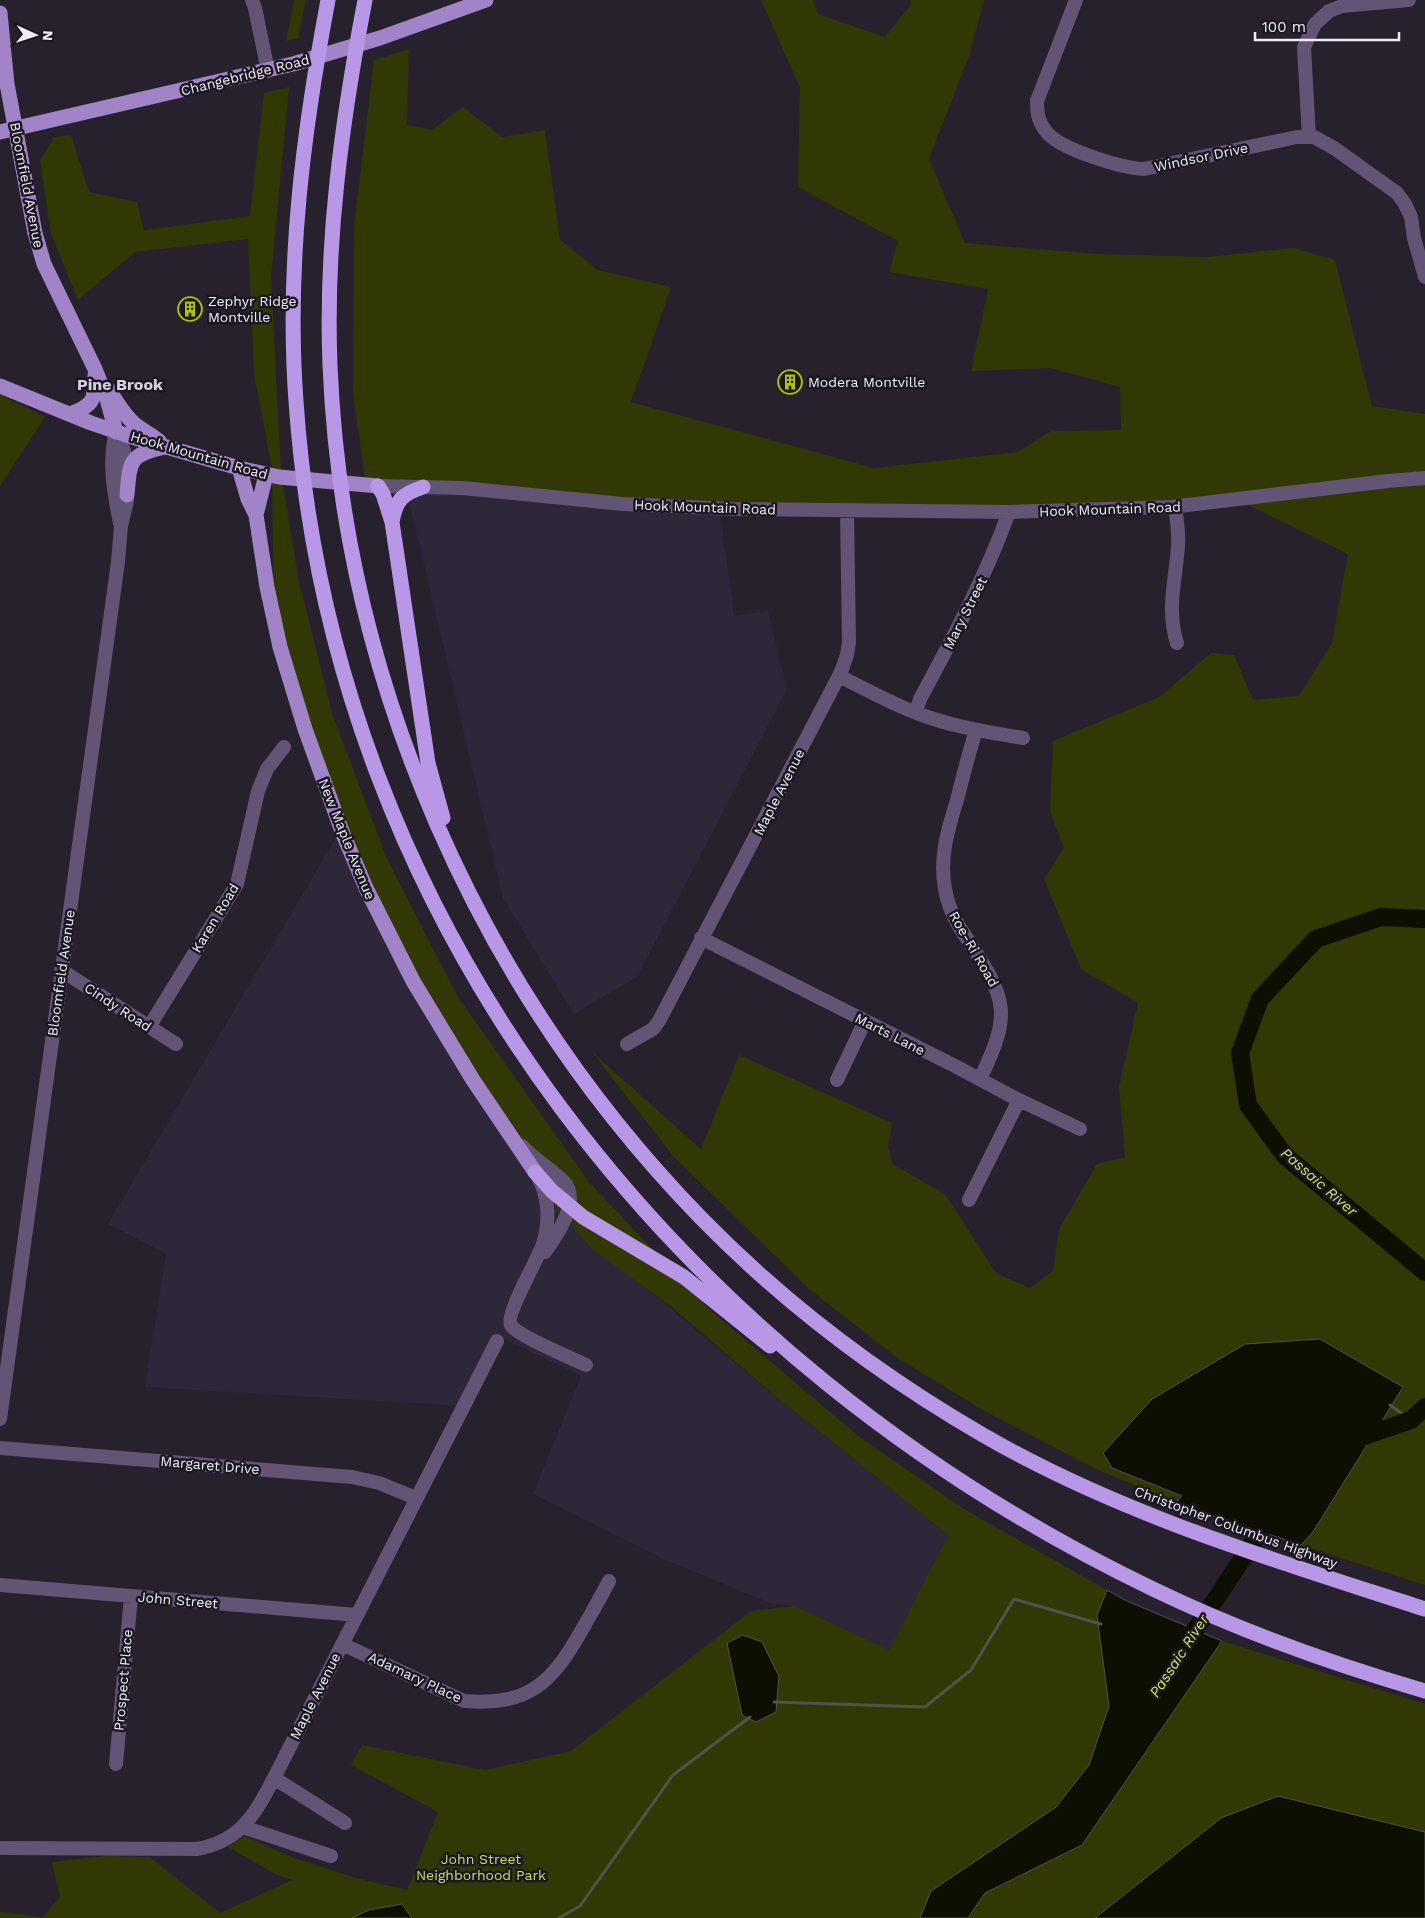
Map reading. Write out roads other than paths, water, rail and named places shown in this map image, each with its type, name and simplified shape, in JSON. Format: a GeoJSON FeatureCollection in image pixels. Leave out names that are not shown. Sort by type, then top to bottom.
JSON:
{"type":"FeatureCollection","features":[{"type":"Feature","properties":{"kind":"highway"},"geometry":{"type":"LineString","coordinates":[[328,0],[309,108],[296,218],[293,291],[294,365],[306,497],[320,576],[335,644],[367,747],[394,817],[420,876],[457,948],[490,1005],[557,1105],[602,1162],[651,1218],[729,1298],[785,1347],[870,1416]]}},
{"type":"Feature","properties":{"kind":"highway","name":"Christopher Columbus Highway"},"geometry":{"type":"LineString","coordinates":[[365,0],[340,148],[331,257],[330,364],[344,501],[363,602],[391,702],[428,803],[472,900],[488,931],[530,1001],[602,1104],[702,1219],[755,1269],[838,1339],[926,1401],[1019,1455],[1082,1486],[1158,1518],[1225,1544],[1425,1609]]}},
{"type":"Feature","properties":{"kind":"highway"},"geometry":{"type":"LineString","coordinates":[[378,486],[383,494],[392,522],[428,762],[446,829],[472,900]]}},
{"type":"Feature","properties":{"kind":"highway"},"geometry":{"type":"LineString","coordinates":[[392,522],[394,510],[400,498],[423,487]]}},
{"type":"Feature","properties":{"kind":"highway"},"geometry":{"type":"LineString","coordinates":[[535,1172],[570,1207],[596,1226],[684,1277],[778,1352],[930,1460],[1055,1537],[1117,1571],[1246,1630],[1348,1668],[1425,1692]]}},
{"type":"Feature","properties":{"kind":"main road","name":"Changebridge Road"},"geometry":{"type":"LineString","coordinates":[[0,132],[268,71],[380,38],[486,0]]}},
{"type":"Feature","properties":{"kind":"main road","name":"Bloomfield Avenue"},"geometry":{"type":"LineString","coordinates":[[0,13],[7,84],[28,201],[44,264],[95,369],[107,399],[116,432]]}},
{"type":"Feature","properties":{"kind":"main road"},"geometry":{"type":"LineString","coordinates":[[70,414],[89,406],[93,400],[95,369]]}},
{"type":"Feature","properties":{"kind":"main road"},"geometry":{"type":"LineString","coordinates":[[95,369],[123,411],[135,425],[149,432],[166,446]]}},
{"type":"Feature","properties":{"kind":"main road","name":"Hook Mountain Road"},"geometry":{"type":"LineString","coordinates":[[0,386],[116,432],[239,468],[266,475],[378,486]]}},
{"type":"Feature","properties":{"kind":"main road"},"geometry":{"type":"LineString","coordinates":[[127,495],[129,469],[136,458],[147,451],[166,446]]}},
{"type":"Feature","properties":{"kind":"main road","name":"New Maple Avenue"},"geometry":{"type":"LineString","coordinates":[[239,468],[248,500],[256,515],[267,587],[280,647],[305,729],[342,834],[377,912],[413,981],[473,1080],[535,1172]]}},
{"type":"Feature","properties":{"kind":"main road","name":"New Maple Avenue"},"geometry":{"type":"LineString","coordinates":[[256,515],[266,475]]}},
{"type":"Feature","properties":{"kind":"street"},"geometry":{"type":"LineString","coordinates":[[252,0],[268,71]]}},
{"type":"Feature","properties":{"kind":"street","name":"Windsor Drive"},"geometry":{"type":"LineString","coordinates":[[1076,0],[1037,101],[1037,115],[1053,140],[1086,154],[1133,168],[1144,169],[1297,137],[1314,136],[1397,193],[1411,217],[1414,238],[1425,277]]}},
{"type":"Feature","properties":{"kind":"street"},"geometry":{"type":"LineString","coordinates":[[1309,137],[1304,47],[1315,24],[1330,11],[1342,6],[1409,0]]}},
{"type":"Feature","properties":{"kind":"street","name":"Bloomfield Avenue"},"geometry":{"type":"LineString","coordinates":[[0,1419],[117,569],[121,526],[127,501],[124,451],[116,432]]}},
{"type":"Feature","properties":{"kind":"street","name":"Bloomfield Avenue"},"geometry":{"type":"LineString","coordinates":[[116,432],[112,449],[115,501],[121,526]]}},
{"type":"Feature","properties":{"kind":"street","name":"Hook Mountain Road"},"geometry":{"type":"LineString","coordinates":[[378,486],[462,488],[623,504],[732,509],[1010,512],[1175,507],[1425,478]]}},
{"type":"Feature","properties":{"kind":"street"},"geometry":{"type":"LineString","coordinates":[[1175,507],[1178,546],[1171,609],[1173,630],[1177,642]]}},
{"type":"Feature","properties":{"kind":"street","name":"Maple Avenue"},"geometry":{"type":"LineString","coordinates":[[627,1044],[653,1030],[659,1021],[839,676],[847,655],[849,642],[847,510]]}},
{"type":"Feature","properties":{"kind":"street","name":"Mary Street"},"geometry":{"type":"LineString","coordinates":[[916,712],[920,700],[971,603],[993,556],[1010,512]]}},
{"type":"Feature","properties":{"kind":"street"},"geometry":{"type":"LineString","coordinates":[[839,676],[900,706],[936,720],[976,730],[1024,738]]}},
{"type":"Feature","properties":{"kind":"street","name":"Roe-Ri Road"},"geometry":{"type":"LineString","coordinates":[[976,730],[949,828],[942,870],[950,909],[958,926],[994,981],[1001,1006],[999,1032],[994,1051],[980,1079]]}},
{"type":"Feature","properties":{"kind":"street","name":"Karen Road"},"geometry":{"type":"LineString","coordinates":[[149,1027],[237,884],[258,791],[267,769],[284,747]]}},
{"type":"Feature","properties":{"kind":"street","name":"Marts Lane"},"geometry":{"type":"LineString","coordinates":[[701,938],[1019,1100],[1080,1129]]}},
{"type":"Feature","properties":{"kind":"street","name":"Cindy Road"},"geometry":{"type":"LineString","coordinates":[[61,970],[176,1044]]}},
{"type":"Feature","properties":{"kind":"street"},"geometry":{"type":"LineString","coordinates":[[837,1080],[865,1021]]}},
{"type":"Feature","properties":{"kind":"street"},"geometry":{"type":"LineString","coordinates":[[969,1200],[1019,1100]]}},
{"type":"Feature","properties":{"kind":"street","name":"New Maple Avenue"},"geometry":{"type":"LineString","coordinates":[[510,1133],[533,1157],[564,1183],[571,1194],[570,1207]]}},
{"type":"Feature","properties":{"kind":"street"},"geometry":{"type":"LineString","coordinates":[[535,1172],[544,1189],[548,1220],[543,1244],[533,1269],[513,1308],[510,1321],[512,1326],[522,1334],[586,1365]]}},
{"type":"Feature","properties":{"kind":"street"},"geometry":{"type":"LineString","coordinates":[[533,1269],[553,1239],[570,1207]]}},
{"type":"Feature","properties":{"kind":"street","name":"Maple Avenue"},"geometry":{"type":"LineString","coordinates":[[0,1848],[197,1849],[226,1840],[243,1827],[256,1812],[274,1778],[497,1342]]}},
{"type":"Feature","properties":{"kind":"street","name":"Margaret Drive"},"geometry":{"type":"LineString","coordinates":[[0,1448],[352,1477],[379,1483],[416,1498]]}},
{"type":"Feature","properties":{"kind":"street","name":"Adamary Place"},"geometry":{"type":"LineString","coordinates":[[342,1644],[464,1701],[497,1702],[510,1699],[534,1689],[563,1663],[609,1581]]}},
{"type":"Feature","properties":{"kind":"street","name":"John Street"},"geometry":{"type":"LineString","coordinates":[[0,1585],[357,1615]]}},
{"type":"Feature","properties":{"kind":"street","name":"Prospect Place"},"geometry":{"type":"LineString","coordinates":[[116,1764],[131,1596]]}},
{"type":"Feature","properties":{"kind":"street"},"geometry":{"type":"LineString","coordinates":[[274,1778],[345,1823]]}},
{"type":"Feature","properties":{"kind":"street"},"geometry":{"type":"LineString","coordinates":[[243,1827],[330,1856]]}},
{"type":"Feature","properties":{"kind":"water"},"geometry":{"type":"Polygon","coordinates":[[[1320,1339],[1403,1387],[1313,1532],[1301,1545],[1176,1502],[1182,1496],[1112,1468],[1103,1453],[1152,1399],[1245,1344],[1320,1339]]]}},
{"type":"Feature","properties":{"kind":"water"},"geometry":{"type":"Polygon","coordinates":[[[1107,1590],[1127,1601],[1222,1641],[1082,1845],[985,1893],[968,1918],[920,1918],[931,1891],[1056,1807],[1089,1765],[1109,1706],[1097,1615],[1107,1590]]]}},
{"type":"Feature","properties":{"kind":"water"},"geometry":{"type":"Polygon","coordinates":[[[743,1635],[762,1642],[779,1676],[776,1712],[756,1722],[742,1715],[727,1643],[743,1635]]]}},
{"type":"Feature","properties":{"kind":"water"},"geometry":{"type":"Polygon","coordinates":[[[1278,1796],[1425,1832],[1425,1918],[1095,1918],[1221,1818],[1278,1796]]]}},
{"type":"Feature","properties":{"kind":"water"},"geometry":{"type":"Polygon","coordinates":[[[402,1904],[412,1918],[352,1918],[369,1910],[402,1904]]]}},
{"type":"Feature","properties":{"kind":"waterway","name":"Passaic River"},"geometry":{"type":"LineString","coordinates":[[1425,919],[1381,917],[1316,939],[1260,999],[1240,1053],[1248,1105],[1285,1156],[1425,1272]]}},
{"type":"Feature","properties":{"kind":"waterway"},"geometry":{"type":"LineString","coordinates":[[1390,1405],[1411,1420]]}},
{"type":"Feature","properties":{"kind":"waterway","name":"Passaic River"},"geometry":{"type":"LineString","coordinates":[[1353,1440],[1411,1420],[1425,1407]]}},
{"type":"Feature","properties":{"kind":"waterway","name":"Passaic River"},"geometry":{"type":"LineString","coordinates":[[1182,1650],[1274,1511]]}},
{"type":"Feature","properties":{"kind":"waterway"},"geometry":{"type":"LineString","coordinates":[[774,1702],[925,1707],[971,1670],[1014,1599],[1101,1624]]}},
{"type":"Feature","properties":{"kind":"waterway"},"geometry":{"type":"LineString","coordinates":[[559,1918],[580,1906],[673,1775],[750,1717]]}},
{"type":"Feature","properties":{"kind":"place","name":"Zephyr Ridge Montville"},"geometry":{"type":"Point","coordinates":[190,309]}},
{"type":"Feature","properties":{"kind":"place","name":"Modera Montville"},"geometry":{"type":"Point","coordinates":[790,382]}},
{"type":"Feature","properties":{"kind":"district","name":"Pine Brook"},"geometry":{"type":"Point","coordinates":[120,384]}},
{"type":"Feature","properties":{"kind":"park label","name":"John Street Neighborhood Park"},"geometry":{"type":"Point","coordinates":[481,1868]}}]}
